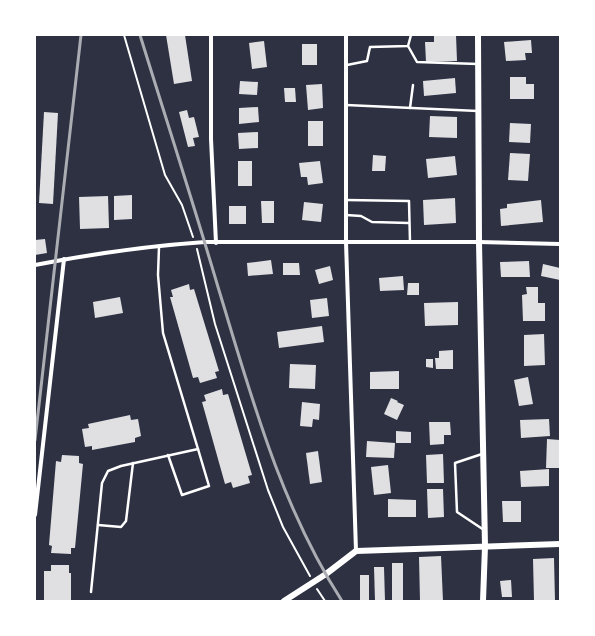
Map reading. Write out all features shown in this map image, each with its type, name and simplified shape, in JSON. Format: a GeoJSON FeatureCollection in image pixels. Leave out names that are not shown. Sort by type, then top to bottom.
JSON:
{"type":"FeatureCollection","features":[{"type":"Feature","properties":{"kind":"street"},"geometry":{"type":"LineString","coordinates":[[210,35],[211,139],[216,243]]}},
{"type":"Feature","properties":{"kind":"street"},"geometry":{"type":"LineString","coordinates":[[346,35],[346,242],[356,551]]}},
{"type":"Feature","properties":{"kind":"street"},"geometry":{"type":"LineString","coordinates":[[478,35],[479,242],[485,546],[483,601]]}},
{"type":"Feature","properties":{"kind":"street"},"geometry":{"type":"LineString","coordinates":[[35,265],[64,259],[196,243],[479,242],[560,244]]}},
{"type":"Feature","properties":{"kind":"street"},"geometry":{"type":"LineString","coordinates":[[35,515],[64,259]]}},
{"type":"Feature","properties":{"kind":"street"},"geometry":{"type":"LineString","coordinates":[[284,601],[313,583],[356,551],[560,544]]}},
{"type":"Feature","properties":{"kind":"lane"},"geometry":{"type":"LineString","coordinates":[[410,35],[408,46],[417,62],[478,64]]}},
{"type":"Feature","properties":{"kind":"lane"},"geometry":{"type":"LineString","coordinates":[[346,66],[367,61],[370,46],[408,46]]}},
{"type":"Feature","properties":{"kind":"lane"},"geometry":{"type":"LineString","coordinates":[[410,108],[413,85]]}},
{"type":"Feature","properties":{"kind":"lane"},"geometry":{"type":"LineString","coordinates":[[346,105],[478,111]]}},
{"type":"Feature","properties":{"kind":"lane"},"geometry":{"type":"LineString","coordinates":[[346,200],[408,201],[410,242]]}},
{"type":"Feature","properties":{"kind":"lane"},"geometry":{"type":"LineString","coordinates":[[346,215],[361,216],[372,222],[409,223]]}},
{"type":"Feature","properties":{"kind":"lane"},"geometry":{"type":"LineString","coordinates":[[159,247],[158,276],[163,333],[209,486],[182,495],[168,455]]}},
{"type":"Feature","properties":{"kind":"lane"},"geometry":{"type":"LineString","coordinates":[[91,592],[102,483],[108,471],[121,466],[198,449]]}},
{"type":"Feature","properties":{"kind":"lane"},"geometry":{"type":"LineString","coordinates":[[483,454],[455,463],[457,512],[484,530]]}},
{"type":"Feature","properties":{"kind":"lane"},"geometry":{"type":"LineString","coordinates":[[98,525],[121,527],[126,521],[134,463]]}},
{"type":"Feature","properties":{"kind":"path"},"geometry":{"type":"LineString","coordinates":[[124,35],[165,175],[182,205],[196,243],[215,324],[268,490],[283,527],[313,583],[325,601]]}},
{"type":"Feature","properties":{"kind":"building"},"geometry":{"type":"Polygon","coordinates":[[[166,35],[185,35],[192,81],[174,84],[166,35]]]}},
{"type":"Feature","properties":{"kind":"building"},"geometry":{"type":"Polygon","coordinates":[[[456,35],[457,61],[426,62],[425,42],[434,42],[434,36],[456,35]]]}},
{"type":"Feature","properties":{"kind":"building"},"geometry":{"type":"Polygon","coordinates":[[[531,40],[532,53],[525,53],[526,60],[506,61],[504,42],[531,40]]]}},
{"type":"Feature","properties":{"kind":"building"},"geometry":{"type":"Polygon","coordinates":[[[264,41],[267,67],[252,69],[249,43],[264,41]]]}},
{"type":"Feature","properties":{"kind":"building"},"geometry":{"type":"Polygon","coordinates":[[[302,44],[317,44],[317,65],[302,65],[302,44]]]}},
{"type":"Feature","properties":{"kind":"building"},"geometry":{"type":"Polygon","coordinates":[[[510,77],[526,77],[526,84],[534,84],[534,99],[510,99],[510,77]]]}},
{"type":"Feature","properties":{"kind":"building"},"geometry":{"type":"Polygon","coordinates":[[[455,78],[456,93],[424,96],[423,81],[455,78]]]}},
{"type":"Feature","properties":{"kind":"building"},"geometry":{"type":"Polygon","coordinates":[[[240,81],[258,82],[257,95],[239,94],[240,81]]]}},
{"type":"Feature","properties":{"kind":"building"},"geometry":{"type":"Polygon","coordinates":[[[322,84],[323,108],[308,110],[306,85],[322,84]]]}},
{"type":"Feature","properties":{"kind":"building"},"geometry":{"type":"Polygon","coordinates":[[[284,88],[295,88],[296,102],[285,102],[284,88]]]}},
{"type":"Feature","properties":{"kind":"building"},"geometry":{"type":"Polygon","coordinates":[[[258,107],[259,122],[239,124],[239,108],[258,107]]]}},
{"type":"Feature","properties":{"kind":"building"},"geometry":{"type":"Polygon","coordinates":[[[187,110],[189,118],[194,117],[199,137],[193,138],[195,146],[188,147],[179,112],[187,110]]]}},
{"type":"Feature","properties":{"kind":"building"},"geometry":{"type":"Polygon","coordinates":[[[44,112],[58,113],[53,204],[39,203],[44,112]]]}},
{"type":"Feature","properties":{"kind":"building"},"geometry":{"type":"Polygon","coordinates":[[[430,116],[457,117],[457,138],[429,137],[430,116]]]}},
{"type":"Feature","properties":{"kind":"building"},"geometry":{"type":"Polygon","coordinates":[[[308,121],[323,121],[323,146],[308,146],[308,121]]]}},
{"type":"Feature","properties":{"kind":"building"},"geometry":{"type":"Polygon","coordinates":[[[510,123],[531,124],[530,143],[509,142],[510,123]]]}},
{"type":"Feature","properties":{"kind":"building"},"geometry":{"type":"Polygon","coordinates":[[[258,132],[258,148],[239,149],[238,133],[258,132]]]}},
{"type":"Feature","properties":{"kind":"building"},"geometry":{"type":"Polygon","coordinates":[[[510,153],[530,154],[528,181],[508,180],[510,153]]]}},
{"type":"Feature","properties":{"kind":"building"},"geometry":{"type":"Polygon","coordinates":[[[373,155],[386,156],[385,171],[372,171],[373,155]]]}},
{"type":"Feature","properties":{"kind":"building"},"geometry":{"type":"Polygon","coordinates":[[[455,156],[457,175],[428,178],[426,159],[455,156]]]}},
{"type":"Feature","properties":{"kind":"building"},"geometry":{"type":"Polygon","coordinates":[[[238,161],[252,161],[252,186],[238,186],[238,161]]]}},
{"type":"Feature","properties":{"kind":"building"},"geometry":{"type":"Polygon","coordinates":[[[320,161],[323,183],[308,185],[307,177],[301,177],[299,163],[320,161]]]}},
{"type":"Feature","properties":{"kind":"building"},"geometry":{"type":"Polygon","coordinates":[[[132,195],[132,219],[114,220],[114,196],[132,195]]]}},
{"type":"Feature","properties":{"kind":"building"},"geometry":{"type":"Polygon","coordinates":[[[108,196],[109,228],[80,229],[79,197],[108,196]]]}},
{"type":"Feature","properties":{"kind":"building"},"geometry":{"type":"Polygon","coordinates":[[[455,198],[456,223],[424,225],[423,200],[455,198]]]}},
{"type":"Feature","properties":{"kind":"building"},"geometry":{"type":"Polygon","coordinates":[[[541,200],[543,222],[501,226],[500,209],[507,208],[507,204],[541,200]]]}},
{"type":"Feature","properties":{"kind":"building"},"geometry":{"type":"Polygon","coordinates":[[[261,201],[274,201],[274,223],[262,223],[261,201]]]}},
{"type":"Feature","properties":{"kind":"building"},"geometry":{"type":"Polygon","coordinates":[[[304,202],[323,204],[321,222],[302,220],[304,202]]]}},
{"type":"Feature","properties":{"kind":"building"},"geometry":{"type":"Polygon","coordinates":[[[229,206],[246,206],[246,224],[229,224],[229,206]]]}},
{"type":"Feature","properties":{"kind":"building"},"geometry":{"type":"Polygon","coordinates":[[[45,239],[47,253],[35,255],[35,240],[45,239]]]}},
{"type":"Feature","properties":{"kind":"building"},"geometry":{"type":"Polygon","coordinates":[[[271,260],[273,274],[248,276],[247,263],[271,260]]]}},
{"type":"Feature","properties":{"kind":"building"},"geometry":{"type":"Polygon","coordinates":[[[529,261],[530,277],[501,277],[500,262],[529,261]]]}},
{"type":"Feature","properties":{"kind":"building"},"geometry":{"type":"Polygon","coordinates":[[[283,263],[299,263],[300,275],[283,275],[283,263]]]}},
{"type":"Feature","properties":{"kind":"building"},"geometry":{"type":"Polygon","coordinates":[[[543,264],[560,268],[560,280],[541,276],[543,264]]]}},
{"type":"Feature","properties":{"kind":"building"},"geometry":{"type":"Polygon","coordinates":[[[330,266],[333,280],[319,284],[315,270],[330,266]]]}},
{"type":"Feature","properties":{"kind":"building"},"geometry":{"type":"Polygon","coordinates":[[[403,276],[404,290],[380,291],[379,278],[403,276]]]}},
{"type":"Feature","properties":{"kind":"building"},"geometry":{"type":"Polygon","coordinates":[[[408,283],[419,283],[419,295],[407,295],[408,283]]]}},
{"type":"Feature","properties":{"kind":"building"},"geometry":{"type":"Polygon","coordinates":[[[189,284],[190,290],[194,289],[219,371],[215,372],[217,378],[200,383],[198,377],[193,378],[170,297],[173,297],[171,290],[189,284]]]}},
{"type":"Feature","properties":{"kind":"building"},"geometry":{"type":"Polygon","coordinates":[[[526,287],[538,287],[538,303],[545,303],[545,321],[523,321],[522,295],[527,294],[526,287]]]}},
{"type":"Feature","properties":{"kind":"building"},"geometry":{"type":"Polygon","coordinates":[[[120,297],[123,313],[95,318],[93,302],[120,297]]]}},
{"type":"Feature","properties":{"kind":"building"},"geometry":{"type":"Polygon","coordinates":[[[327,298],[329,316],[312,318],[310,300],[327,298]]]}},
{"type":"Feature","properties":{"kind":"building"},"geometry":{"type":"Polygon","coordinates":[[[458,302],[458,325],[425,326],[424,303],[458,302]]]}},
{"type":"Feature","properties":{"kind":"building"},"geometry":{"type":"Polygon","coordinates":[[[322,326],[324,342],[279,348],[277,332],[322,326]]]}},
{"type":"Feature","properties":{"kind":"building"},"geometry":{"type":"Polygon","coordinates":[[[544,334],[545,365],[524,366],[524,335],[544,334]]]}},
{"type":"Feature","properties":{"kind":"building"},"geometry":{"type":"Polygon","coordinates":[[[453,350],[453,369],[436,369],[435,358],[439,358],[439,351],[453,350]]]}},
{"type":"Feature","properties":{"kind":"building"},"geometry":{"type":"Polygon","coordinates":[[[426,359],[433,359],[433,368],[426,367],[426,359]]]}},
{"type":"Feature","properties":{"kind":"building"},"geometry":{"type":"Polygon","coordinates":[[[290,364],[316,365],[315,389],[289,388],[290,364]]]}},
{"type":"Feature","properties":{"kind":"building"},"geometry":{"type":"Polygon","coordinates":[[[399,371],[399,389],[370,389],[370,372],[399,371]]]}},
{"type":"Feature","properties":{"kind":"building"},"geometry":{"type":"Polygon","coordinates":[[[528,377],[533,404],[519,406],[514,380],[528,377]]]}},
{"type":"Feature","properties":{"kind":"building"},"geometry":{"type":"Polygon","coordinates":[[[222,389],[223,395],[228,394],[252,475],[248,476],[250,483],[233,488],[231,482],[225,484],[202,402],[206,401],[204,395],[222,389]]]}},
{"type":"Feature","properties":{"kind":"building"},"geometry":{"type":"Polygon","coordinates":[[[391,398],[404,405],[397,420],[384,414],[391,398]]]}},
{"type":"Feature","properties":{"kind":"building"},"geometry":{"type":"Polygon","coordinates":[[[302,402],[320,404],[319,420],[313,419],[312,427],[300,426],[302,402]]]}},
{"type":"Feature","properties":{"kind":"building"},"geometry":{"type":"Polygon","coordinates":[[[130,415],[131,420],[138,419],[141,436],[135,438],[135,442],[92,450],[92,446],[85,447],[82,429],[89,428],[88,424],[130,415]]]}},
{"type":"Feature","properties":{"kind":"building"},"geometry":{"type":"Polygon","coordinates":[[[549,419],[550,436],[521,438],[520,420],[549,419]]]}},
{"type":"Feature","properties":{"kind":"building"},"geometry":{"type":"Polygon","coordinates":[[[429,422],[450,422],[451,435],[444,435],[444,444],[430,445],[429,422]]]}},
{"type":"Feature","properties":{"kind":"building"},"geometry":{"type":"Polygon","coordinates":[[[396,431],[411,432],[411,443],[396,443],[396,431]]]}},
{"type":"Feature","properties":{"kind":"building"},"geometry":{"type":"Polygon","coordinates":[[[547,439],[560,440],[560,468],[546,468],[547,439]]]}},
{"type":"Feature","properties":{"kind":"building"},"geometry":{"type":"Polygon","coordinates":[[[367,441],[395,443],[394,458],[366,457],[367,441]]]}},
{"type":"Feature","properties":{"kind":"building"},"geometry":{"type":"Polygon","coordinates":[[[318,451],[322,482],[310,484],[306,453],[318,451]]]}},
{"type":"Feature","properties":{"kind":"building"},"geometry":{"type":"Polygon","coordinates":[[[443,454],[444,483],[427,483],[426,455],[443,454]]]}},
{"type":"Feature","properties":{"kind":"building"},"geometry":{"type":"Polygon","coordinates":[[[62,455],[79,456],[79,463],[83,464],[75,548],[71,548],[71,554],[51,553],[52,546],[49,545],[56,461],[61,462],[62,455]]]}},
{"type":"Feature","properties":{"kind":"building"},"geometry":{"type":"Polygon","coordinates":[[[388,465],[391,493],[374,495],[371,467],[388,465]]]}},
{"type":"Feature","properties":{"kind":"building"},"geometry":{"type":"Polygon","coordinates":[[[549,469],[549,486],[521,487],[520,471],[549,469]]]}},
{"type":"Feature","properties":{"kind":"building"},"geometry":{"type":"Polygon","coordinates":[[[427,489],[443,489],[444,517],[428,518],[427,489]]]}},
{"type":"Feature","properties":{"kind":"building"},"geometry":{"type":"Polygon","coordinates":[[[388,499],[416,500],[416,517],[388,517],[388,499]]]}},
{"type":"Feature","properties":{"kind":"building"},"geometry":{"type":"Polygon","coordinates":[[[502,501],[521,501],[521,522],[503,522],[502,501]]]}},
{"type":"Feature","properties":{"kind":"building"},"geometry":{"type":"Polygon","coordinates":[[[441,556],[443,601],[420,601],[419,557],[441,556]]]}},
{"type":"Feature","properties":{"kind":"building"},"geometry":{"type":"Polygon","coordinates":[[[554,558],[555,601],[534,601],[533,559],[554,558]]]}},
{"type":"Feature","properties":{"kind":"building"},"geometry":{"type":"Polygon","coordinates":[[[392,563],[403,563],[403,601],[392,601],[392,563]]]}},
{"type":"Feature","properties":{"kind":"building"},"geometry":{"type":"Polygon","coordinates":[[[51,565],[69,565],[69,573],[71,573],[71,601],[44,601],[44,571],[51,571],[51,565]]]}},
{"type":"Feature","properties":{"kind":"building"},"geometry":{"type":"Polygon","coordinates":[[[374,567],[384,567],[385,601],[375,601],[374,567]]]}},
{"type":"Feature","properties":{"kind":"building"},"geometry":{"type":"Polygon","coordinates":[[[360,575],[369,575],[369,601],[360,601],[360,575]]]}},
{"type":"Feature","properties":{"kind":"building"},"geometry":{"type":"Polygon","coordinates":[[[511,580],[512,597],[502,597],[500,581],[511,580]]]}},
{"type":"Feature","properties":{"kind":"railway"},"geometry":{"type":"LineString","coordinates":[[35,440],[81,35]]}},
{"type":"Feature","properties":{"kind":"railway"},"geometry":{"type":"LineString","coordinates":[[140,35],[255,408],[269,448],[301,527],[320,564],[342,601]]}}]}
